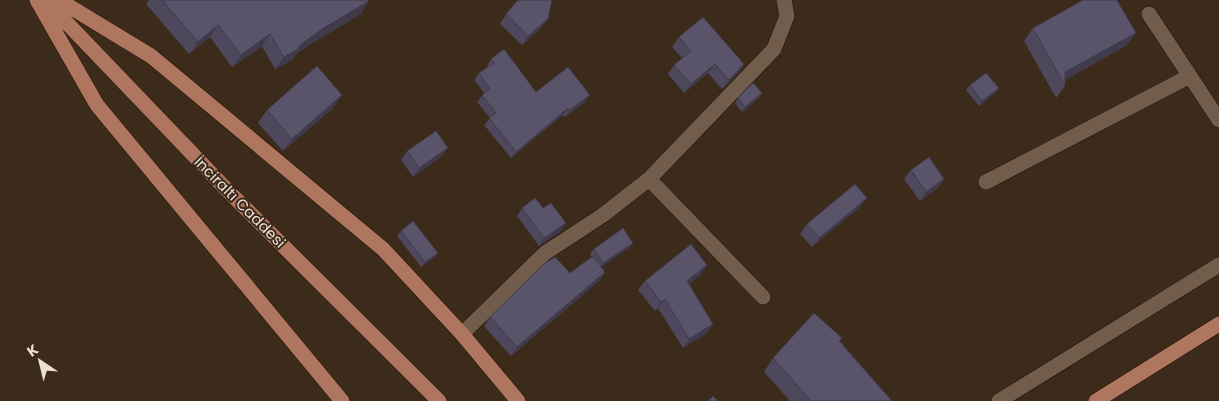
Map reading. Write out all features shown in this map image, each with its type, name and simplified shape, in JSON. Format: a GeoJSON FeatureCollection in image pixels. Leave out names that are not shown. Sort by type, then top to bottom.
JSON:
{"type":"FeatureCollection","features":[{"type":"Feature","properties":{"kind":"main road"},"geometry":{"type":"LineString","coordinates":[[37,0],[97,105],[342,401]]}},
{"type":"Feature","properties":{"kind":"main road","name":"İnciraltı Caddesi"},"geometry":{"type":"LineString","coordinates":[[45,0],[228,191],[439,401]]}},
{"type":"Feature","properties":{"kind":"main road"},"geometry":{"type":"LineString","coordinates":[[59,0],[151,56],[383,249],[462,334],[518,401]]}},
{"type":"Feature","properties":{"kind":"main road"},"geometry":{"type":"LineString","coordinates":[[1096,401],[1219,324]]}},
{"type":"Feature","properties":{"kind":"street"},"geometry":{"type":"LineString","coordinates":[[462,334],[545,252],[603,216],[648,178],[774,49],[787,16],[784,0]]}},
{"type":"Feature","properties":{"kind":"street"},"geometry":{"type":"LineString","coordinates":[[1149,14],[1219,120]]}},
{"type":"Feature","properties":{"kind":"street"},"geometry":{"type":"LineString","coordinates":[[986,182],[1190,76]]}},
{"type":"Feature","properties":{"kind":"street"},"geometry":{"type":"LineString","coordinates":[[648,178],[763,297]]}},
{"type":"Feature","properties":{"kind":"street"},"geometry":{"type":"LineString","coordinates":[[999,401],[1219,265]]}},
{"type":"Feature","properties":{"kind":"building"},"geometry":{"type":"Polygon","coordinates":[[[162,0],[369,1],[322,29],[299,46],[300,48],[284,57],[270,34],[241,55],[218,25],[198,42],[162,0]]]}},
{"type":"Feature","properties":{"kind":"building"},"geometry":{"type":"Polygon","coordinates":[[[519,0],[552,0],[548,19],[528,36],[506,14],[519,0]]]}},
{"type":"Feature","properties":{"kind":"building"},"geometry":{"type":"Polygon","coordinates":[[[1083,0],[1117,0],[1136,33],[1065,72],[1065,86],[1033,28],[1083,0]]]}},
{"type":"Feature","properties":{"kind":"building"},"geometry":{"type":"Polygon","coordinates":[[[703,17],[744,64],[729,80],[715,64],[691,84],[674,65],[691,51],[679,37],[703,17]]]}},
{"type":"Feature","properties":{"kind":"building"},"geometry":{"type":"Polygon","coordinates":[[[504,49],[536,92],[568,67],[590,95],[570,110],[568,108],[516,152],[489,118],[496,113],[482,95],[490,89],[479,73],[494,63],[491,59],[504,49]]]}},
{"type":"Feature","properties":{"kind":"building"},"geometry":{"type":"Polygon","coordinates":[[[317,66],[342,95],[292,139],[267,110],[317,66]]]}},
{"type":"Feature","properties":{"kind":"building"},"geometry":{"type":"Polygon","coordinates":[[[986,73],[999,88],[982,101],[970,85],[986,73]]]}},
{"type":"Feature","properties":{"kind":"building"},"geometry":{"type":"Polygon","coordinates":[[[753,83],[762,93],[745,107],[738,98],[753,83]]]}},
{"type":"Feature","properties":{"kind":"building"},"geometry":{"type":"Polygon","coordinates":[[[436,131],[448,148],[419,168],[407,151],[436,131]]]}},
{"type":"Feature","properties":{"kind":"building"},"geometry":{"type":"Polygon","coordinates":[[[929,157],[944,179],[926,192],[911,170],[929,157]]]}},
{"type":"Feature","properties":{"kind":"building"},"geometry":{"type":"Polygon","coordinates":[[[855,184],[867,198],[819,238],[807,224],[855,184]]]}},
{"type":"Feature","properties":{"kind":"building"},"geometry":{"type":"Polygon","coordinates":[[[535,198],[543,208],[551,203],[566,223],[544,238],[522,208],[535,198]]]}},
{"type":"Feature","properties":{"kind":"building"},"geometry":{"type":"Polygon","coordinates":[[[413,221],[438,253],[425,262],[401,231],[413,221]]]}},
{"type":"Feature","properties":{"kind":"building"},"geometry":{"type":"Polygon","coordinates":[[[623,228],[633,243],[603,263],[594,249],[623,228]]]}},
{"type":"Feature","properties":{"kind":"building"},"geometry":{"type":"Polygon","coordinates":[[[691,244],[707,265],[687,281],[713,324],[689,339],[665,299],[661,302],[645,281],[691,244]]]}},
{"type":"Feature","properties":{"kind":"building"},"geometry":{"type":"Polygon","coordinates":[[[593,256],[605,272],[517,347],[490,317],[544,264],[555,257],[570,273],[593,256]]]}},
{"type":"Feature","properties":{"kind":"building"},"geometry":{"type":"Polygon","coordinates":[[[814,313],[842,338],[839,341],[892,401],[811,401],[773,358],[814,313]]]}},
{"type":"Feature","properties":{"kind":"building"},"geometry":{"type":"Polygon","coordinates":[[[713,396],[718,401],[708,401],[713,396]]]}}]}
